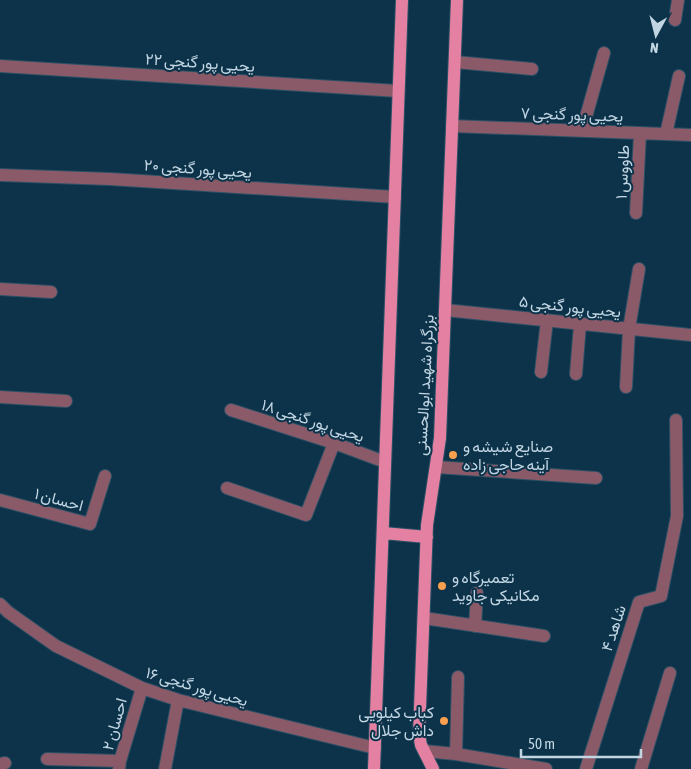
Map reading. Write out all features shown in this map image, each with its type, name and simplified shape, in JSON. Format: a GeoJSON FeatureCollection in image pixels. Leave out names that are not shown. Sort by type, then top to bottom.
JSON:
{"type":"FeatureCollection","features":[{"type":"Feature","properties":{"kind":"main road"},"geometry":{"type":"LineString","coordinates":[[374,769],[402,0]]}},
{"type":"Feature","properties":{"kind":"main road","name":"بزرگراه شهید ابوالحسنی"},"geometry":{"type":"LineString","coordinates":[[433,769],[421,745],[419,734],[427,536],[440,438],[457,0]]}},
{"type":"Feature","properties":{"kind":"main road"},"geometry":{"type":"LineString","coordinates":[[383,534],[427,536]]}},
{"type":"Feature","properties":{"kind":"street"},"geometry":{"type":"LineString","coordinates":[[675,20],[678,0]]}},
{"type":"Feature","properties":{"kind":"street"},"geometry":{"type":"LineString","coordinates":[[582,131],[604,54]]}},
{"type":"Feature","properties":{"kind":"street"},"geometry":{"type":"LineString","coordinates":[[455,62],[532,70]]}},
{"type":"Feature","properties":{"kind":"street","name":"یحیی پور گنجی ۲۲"},"geometry":{"type":"LineString","coordinates":[[0,66],[398,91]]}},
{"type":"Feature","properties":{"kind":"street"},"geometry":{"type":"LineString","coordinates":[[666,134],[679,76]]}},
{"type":"Feature","properties":{"kind":"street","name":"یحیی پور گنجی ۷"},"geometry":{"type":"LineString","coordinates":[[452,126],[691,136]]}},
{"type":"Feature","properties":{"kind":"street","name":"طاووس ۱"},"geometry":{"type":"LineString","coordinates":[[636,213],[640,133]]}},
{"type":"Feature","properties":{"kind":"street","name":"یحیی پور گنجی ۲۰"},"geometry":{"type":"LineString","coordinates":[[0,175],[110,179],[395,197]]}},
{"type":"Feature","properties":{"kind":"street"},"geometry":{"type":"LineString","coordinates":[[626,387],[629,329],[639,269]]}},
{"type":"Feature","properties":{"kind":"street"},"geometry":{"type":"LineString","coordinates":[[0,289],[52,292]]}},
{"type":"Feature","properties":{"kind":"street","name":"یحیی پور گنجی ۵"},"geometry":{"type":"LineString","coordinates":[[445,310],[691,335]]}},
{"type":"Feature","properties":{"kind":"street"},"geometry":{"type":"LineString","coordinates":[[542,372],[546,320]]}},
{"type":"Feature","properties":{"kind":"street"},"geometry":{"type":"LineString","coordinates":[[576,374],[580,324]]}},
{"type":"Feature","properties":{"kind":"street"},"geometry":{"type":"LineString","coordinates":[[0,397],[66,401]]}},
{"type":"Feature","properties":{"kind":"street","name":"یحیی پور گنجی ۱۸"},"geometry":{"type":"LineString","coordinates":[[230,410],[334,443],[385,462]]}},
{"type":"Feature","properties":{"kind":"street","name":"شاهد ۴"},"geometry":{"type":"LineString","coordinates":[[586,769],[639,602],[661,596],[677,516],[676,420]]}},
{"type":"Feature","properties":{"kind":"street"},"geometry":{"type":"LineString","coordinates":[[228,488],[306,515],[334,443]]}},
{"type":"Feature","properties":{"kind":"street"},"geometry":{"type":"LineString","coordinates":[[436,467],[596,478]]}},
{"type":"Feature","properties":{"kind":"street","name":"احسان ۱"},"geometry":{"type":"LineString","coordinates":[[0,500],[90,524],[105,476]]}},
{"type":"Feature","properties":{"kind":"street"},"geometry":{"type":"LineString","coordinates":[[475,626],[477,593]]}},
{"type":"Feature","properties":{"kind":"street","name":"یحیی پور گنجی ۱۶"},"geometry":{"type":"LineString","coordinates":[[0,604],[8,612],[56,646],[142,688],[178,700],[375,748]]}},
{"type":"Feature","properties":{"kind":"street"},"geometry":{"type":"LineString","coordinates":[[424,618],[544,636]]}},
{"type":"Feature","properties":{"kind":"street"},"geometry":{"type":"LineString","coordinates":[[641,769],[670,673]]}},
{"type":"Feature","properties":{"kind":"street"},"geometry":{"type":"LineString","coordinates":[[456,754],[458,677]]}},
{"type":"Feature","properties":{"kind":"street","name":"احسان ۲"},"geometry":{"type":"LineString","coordinates":[[120,765],[142,688]]}},
{"type":"Feature","properties":{"kind":"street"},"geometry":{"type":"LineString","coordinates":[[165,769],[178,700]]}},
{"type":"Feature","properties":{"kind":"street"},"geometry":{"type":"LineString","coordinates":[[424,751],[456,754],[546,769]]}},
{"type":"Feature","properties":{"kind":"street"},"geometry":{"type":"LineString","coordinates":[[47,759],[120,765]]}},
{"type":"Feature","properties":{"kind":"place","name":"صنایع شیشه و آینه حاجی زاده"},"geometry":{"type":"Point","coordinates":[453,455]}},
{"type":"Feature","properties":{"kind":"place","name":"تعمیرگاه و مکانیکی جاوید"},"geometry":{"type":"Point","coordinates":[442,586]}},
{"type":"Feature","properties":{"kind":"place","name":"کباب کیلویی داش جلال"},"geometry":{"type":"Point","coordinates":[444,721]}}]}
